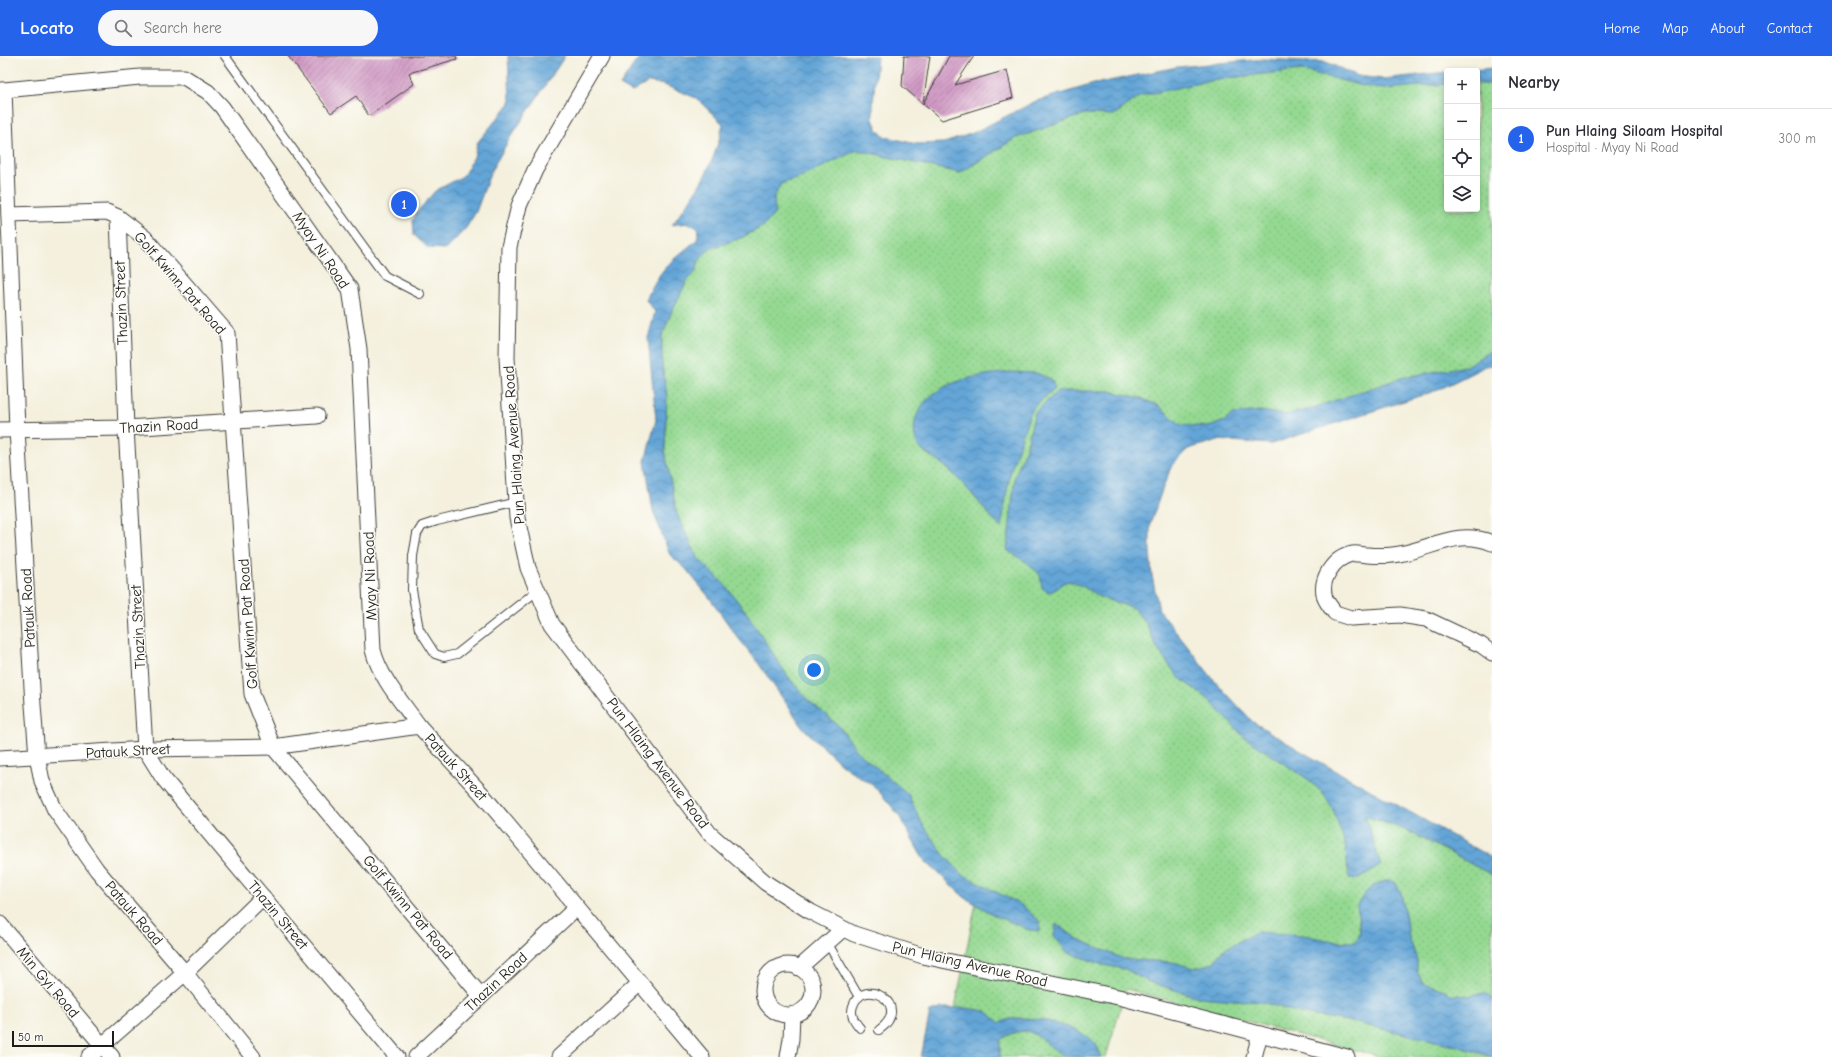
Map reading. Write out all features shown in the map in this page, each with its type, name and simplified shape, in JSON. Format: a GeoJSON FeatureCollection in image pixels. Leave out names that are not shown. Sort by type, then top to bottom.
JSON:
{"type":"FeatureCollection","features":[{"type":"Feature","properties":{"kind":"street","name":"Pun Hlaing Avenue Road"},"geometry":{"type":"LineString","coordinates":[[602,56],[535,170],[519,206],[509,247],[507,358],[517,518],[528,568],[552,624],[710,834],[766,883],[811,912],[854,934],[923,956],[1123,998],[1347,1057]]}},
{"type":"Feature","properties":{"kind":"street","name":"Myay Ni Road"},"geometry":{"type":"LineString","coordinates":[[2,90],[140,77],[184,76],[208,92],[222,107],[350,289],[359,349],[373,650],[376,662],[384,676],[419,726]]}},
{"type":"Feature","properties":{"kind":"street","name":"Patauk Road"},"geometry":{"type":"LineString","coordinates":[[2,90],[9,215],[17,429],[37,756],[42,781],[55,810],[97,870],[185,972],[254,1057]]}},
{"type":"Feature","properties":{"kind":"street"},"geometry":{"type":"LineString","coordinates":[[9,215],[107,212],[118,217]]}},
{"type":"Feature","properties":{"kind":"street","name":"Golf Kwinn Pat Road"},"geometry":{"type":"LineString","coordinates":[[118,217],[145,238],[227,333],[252,694],[273,747],[481,996]]}},
{"type":"Feature","properties":{"kind":"street","name":"Thazin Street"},"geometry":{"type":"LineString","coordinates":[[118,217],[126,428],[145,750],[163,778],[397,1057]]}},
{"type":"Feature","properties":{"kind":"street","name":"Thazin Road"},"geometry":{"type":"LineString","coordinates":[[0,430],[126,428],[317,416]]}},
{"type":"Feature","properties":{"kind":"street"},"geometry":{"type":"LineString","coordinates":[[1492,543],[1484,540],[1462,538],[1440,541],[1403,554],[1378,556],[1352,554],[1333,564],[1323,581],[1325,598],[1335,613],[1352,618],[1400,615],[1426,619],[1481,645],[1492,653]]}},
{"type":"Feature","properties":{"kind":"street","name":"Patauk Street"},"geometry":{"type":"LineString","coordinates":[[0,758],[145,750],[273,747],[419,726],[480,793],[702,1057]]}},
{"type":"Feature","properties":{"kind":"street"},"geometry":{"type":"LineString","coordinates":[[89,1057],[185,972],[262,897]]}},
{"type":"Feature","properties":{"kind":"street","name":"Thazin Road"},"geometry":{"type":"LineString","coordinates":[[416,1057],[576,908]]}},
{"type":"Feature","properties":{"kind":"street","name":"Min Gyi Road"},"geometry":{"type":"LineString","coordinates":[[0,924],[112,1057]]}},
{"type":"Feature","properties":{"kind":"street"},"geometry":{"type":"LineString","coordinates":[[799,968],[828,944],[843,928]]}},
{"type":"Feature","properties":{"kind":"street"},"geometry":{"type":"LineString","coordinates":[[792,966],[799,968],[810,977],[814,990],[813,997],[805,1009],[792,1015],[778,1013],[772,1010],[767,1004],[763,990],[767,977],[778,968],[792,966]]}},
{"type":"Feature","properties":{"kind":"street"},"geometry":{"type":"LineString","coordinates":[[559,1057],[640,983]]}},
{"type":"Feature","properties":{"kind":"street"},"geometry":{"type":"LineString","coordinates":[[788,1057],[791,1039],[792,1015]]}},
{"type":"Feature","properties":{"kind":"street"},"geometry":{"type":"LineString","coordinates":[[1254,1057],[1260,1034]]}},
{"type":"Feature","properties":{"kind":"lane"},"geometry":{"type":"LineString","coordinates":[[225,56],[385,276],[420,294]]}},
{"type":"Feature","properties":{"kind":"lane"},"geometry":{"type":"LineString","coordinates":[[516,502],[422,526],[418,534],[414,556],[412,590],[420,629],[434,654],[444,657],[457,654],[538,590]]}},
{"type":"Feature","properties":{"kind":"lane"},"geometry":{"type":"LineString","coordinates":[[828,944],[859,997]]}},
{"type":"Feature","properties":{"kind":"lane"},"geometry":{"type":"LineString","coordinates":[[860,1028],[855,1022],[852,1011],[854,1005],[859,997],[873,992],[884,997],[888,1002],[891,1013],[887,1024],[879,1030]]}},
{"type":"Feature","properties":{"kind":"green space"},"geometry":{"type":"Polygon","coordinates":[[[1266,65],[1320,68],[1384,84],[1444,77],[1444,212],[1480,212],[1480,73],[1492,72],[1492,361],[1310,420],[1154,444],[1137,591],[1250,730],[1492,867],[1492,1057],[1381,1057],[1126,989],[1106,1057],[945,1057],[978,893],[937,862],[889,794],[813,718],[684,552],[657,472],[655,342],[752,139],[952,156],[1097,96],[1266,65]]]}},
{"type":"Feature","properties":{"kind":"water"},"geometry":{"type":"Polygon","coordinates":[[[508,56],[565,56],[510,138],[491,171],[476,212],[466,228],[446,249],[428,248],[414,235],[413,220],[418,211],[435,191],[463,176],[474,157],[477,143],[510,103],[508,56]]]}},
{"type":"Feature","properties":{"kind":"water"},"geometry":{"type":"Polygon","coordinates":[[[647,56],[877,56],[873,119],[878,131],[886,137],[917,144],[944,143],[973,133],[1036,101],[1094,84],[1177,67],[1264,59],[1326,62],[1358,76],[1383,79],[1444,72],[1444,84],[1383,89],[1363,86],[1301,70],[1218,79],[1140,96],[1114,115],[1085,114],[1016,138],[960,173],[857,150],[802,177],[781,184],[774,197],[775,213],[764,226],[741,238],[709,249],[699,261],[696,272],[687,281],[672,311],[662,336],[662,365],[667,395],[665,451],[677,514],[698,558],[725,585],[746,612],[789,678],[808,700],[839,726],[858,752],[908,794],[922,823],[944,855],[962,874],[1023,906],[1040,922],[1040,931],[1029,930],[994,915],[964,897],[923,859],[898,814],[875,787],[842,765],[804,729],[756,660],[735,634],[709,597],[685,568],[670,555],[653,511],[645,461],[656,420],[648,338],[655,312],[646,300],[661,272],[697,240],[699,229],[689,223],[672,225],[704,178],[719,140],[723,124],[696,98],[664,85],[649,82],[632,92],[620,85],[637,60],[647,56]]]}},
{"type":"Feature","properties":{"kind":"water"},"geometry":{"type":"Polygon","coordinates":[[[1492,68],[1492,84],[1480,84],[1480,69],[1492,68]]]}},
{"type":"Feature","properties":{"kind":"water"},"geometry":{"type":"Polygon","coordinates":[[[1492,350],[1492,365],[1486,366],[1438,390],[1271,444],[1218,440],[1188,449],[1172,465],[1150,525],[1152,576],[1159,610],[1213,679],[1253,722],[1306,754],[1492,858],[1492,875],[1406,830],[1365,816],[1381,865],[1359,879],[1349,878],[1345,844],[1334,812],[1323,793],[1309,780],[1244,737],[1208,699],[1178,677],[1158,650],[1145,622],[1133,608],[1099,597],[1086,588],[1069,581],[1063,583],[1053,591],[1048,592],[1042,588],[1040,575],[1029,564],[1007,550],[1015,476],[1027,445],[1035,412],[1058,391],[1110,391],[1141,398],[1159,406],[1181,425],[1209,427],[1225,421],[1233,414],[1261,411],[1286,415],[1307,410],[1401,378],[1466,366],[1492,350]]]}},
{"type":"Feature","properties":{"kind":"water"},"geometry":{"type":"Polygon","coordinates":[[[1011,372],[1036,373],[1051,379],[1055,388],[1031,410],[1010,473],[1001,528],[947,468],[919,447],[915,437],[914,428],[916,418],[922,406],[931,396],[943,388],[970,378],[1011,372]]]}},
{"type":"Feature","properties":{"kind":"water"},"geometry":{"type":"Polygon","coordinates":[[[1390,880],[1396,884],[1401,892],[1409,937],[1417,960],[1417,970],[1423,983],[1445,990],[1452,995],[1471,996],[1485,993],[1492,999],[1492,1057],[1458,1046],[1347,1021],[1303,1014],[1261,1002],[1198,997],[1149,982],[1125,969],[1103,965],[1067,952],[1054,936],[1056,924],[1078,939],[1124,959],[1172,962],[1194,968],[1213,963],[1223,950],[1256,932],[1303,935],[1333,941],[1354,942],[1360,935],[1357,905],[1370,888],[1379,883],[1390,880]]]}},
{"type":"Feature","properties":{"kind":"water"},"geometry":{"type":"Polygon","coordinates":[[[942,1008],[966,1008],[986,1011],[1000,1023],[1009,1019],[1021,1018],[1049,1021],[1063,1025],[1087,1036],[1095,1043],[1101,1057],[1066,1056],[1036,1035],[1021,1031],[1000,1040],[1000,1057],[921,1057],[930,1012],[942,1008]]]}},
{"type":"Feature","properties":{"kind":"building"},"geometry":{"type":"Polygon","coordinates":[[[288,56],[456,56],[457,59],[409,73],[414,84],[369,116],[356,96],[331,113],[288,56]]]}},
{"type":"Feature","properties":{"kind":"building"},"geometry":{"type":"Polygon","coordinates":[[[904,56],[930,56],[923,104],[902,86],[904,56]]]}},
{"type":"Feature","properties":{"kind":"building"},"geometry":{"type":"Polygon","coordinates":[[[949,56],[974,56],[955,85],[1007,70],[1013,98],[942,120],[923,104],[949,56]]]}},
{"type":"Feature","properties":{"kind":"place","name":"Pun Hlaing Siloam Hospital"},"geometry":{"type":"Point","coordinates":[404,204]}}]}
